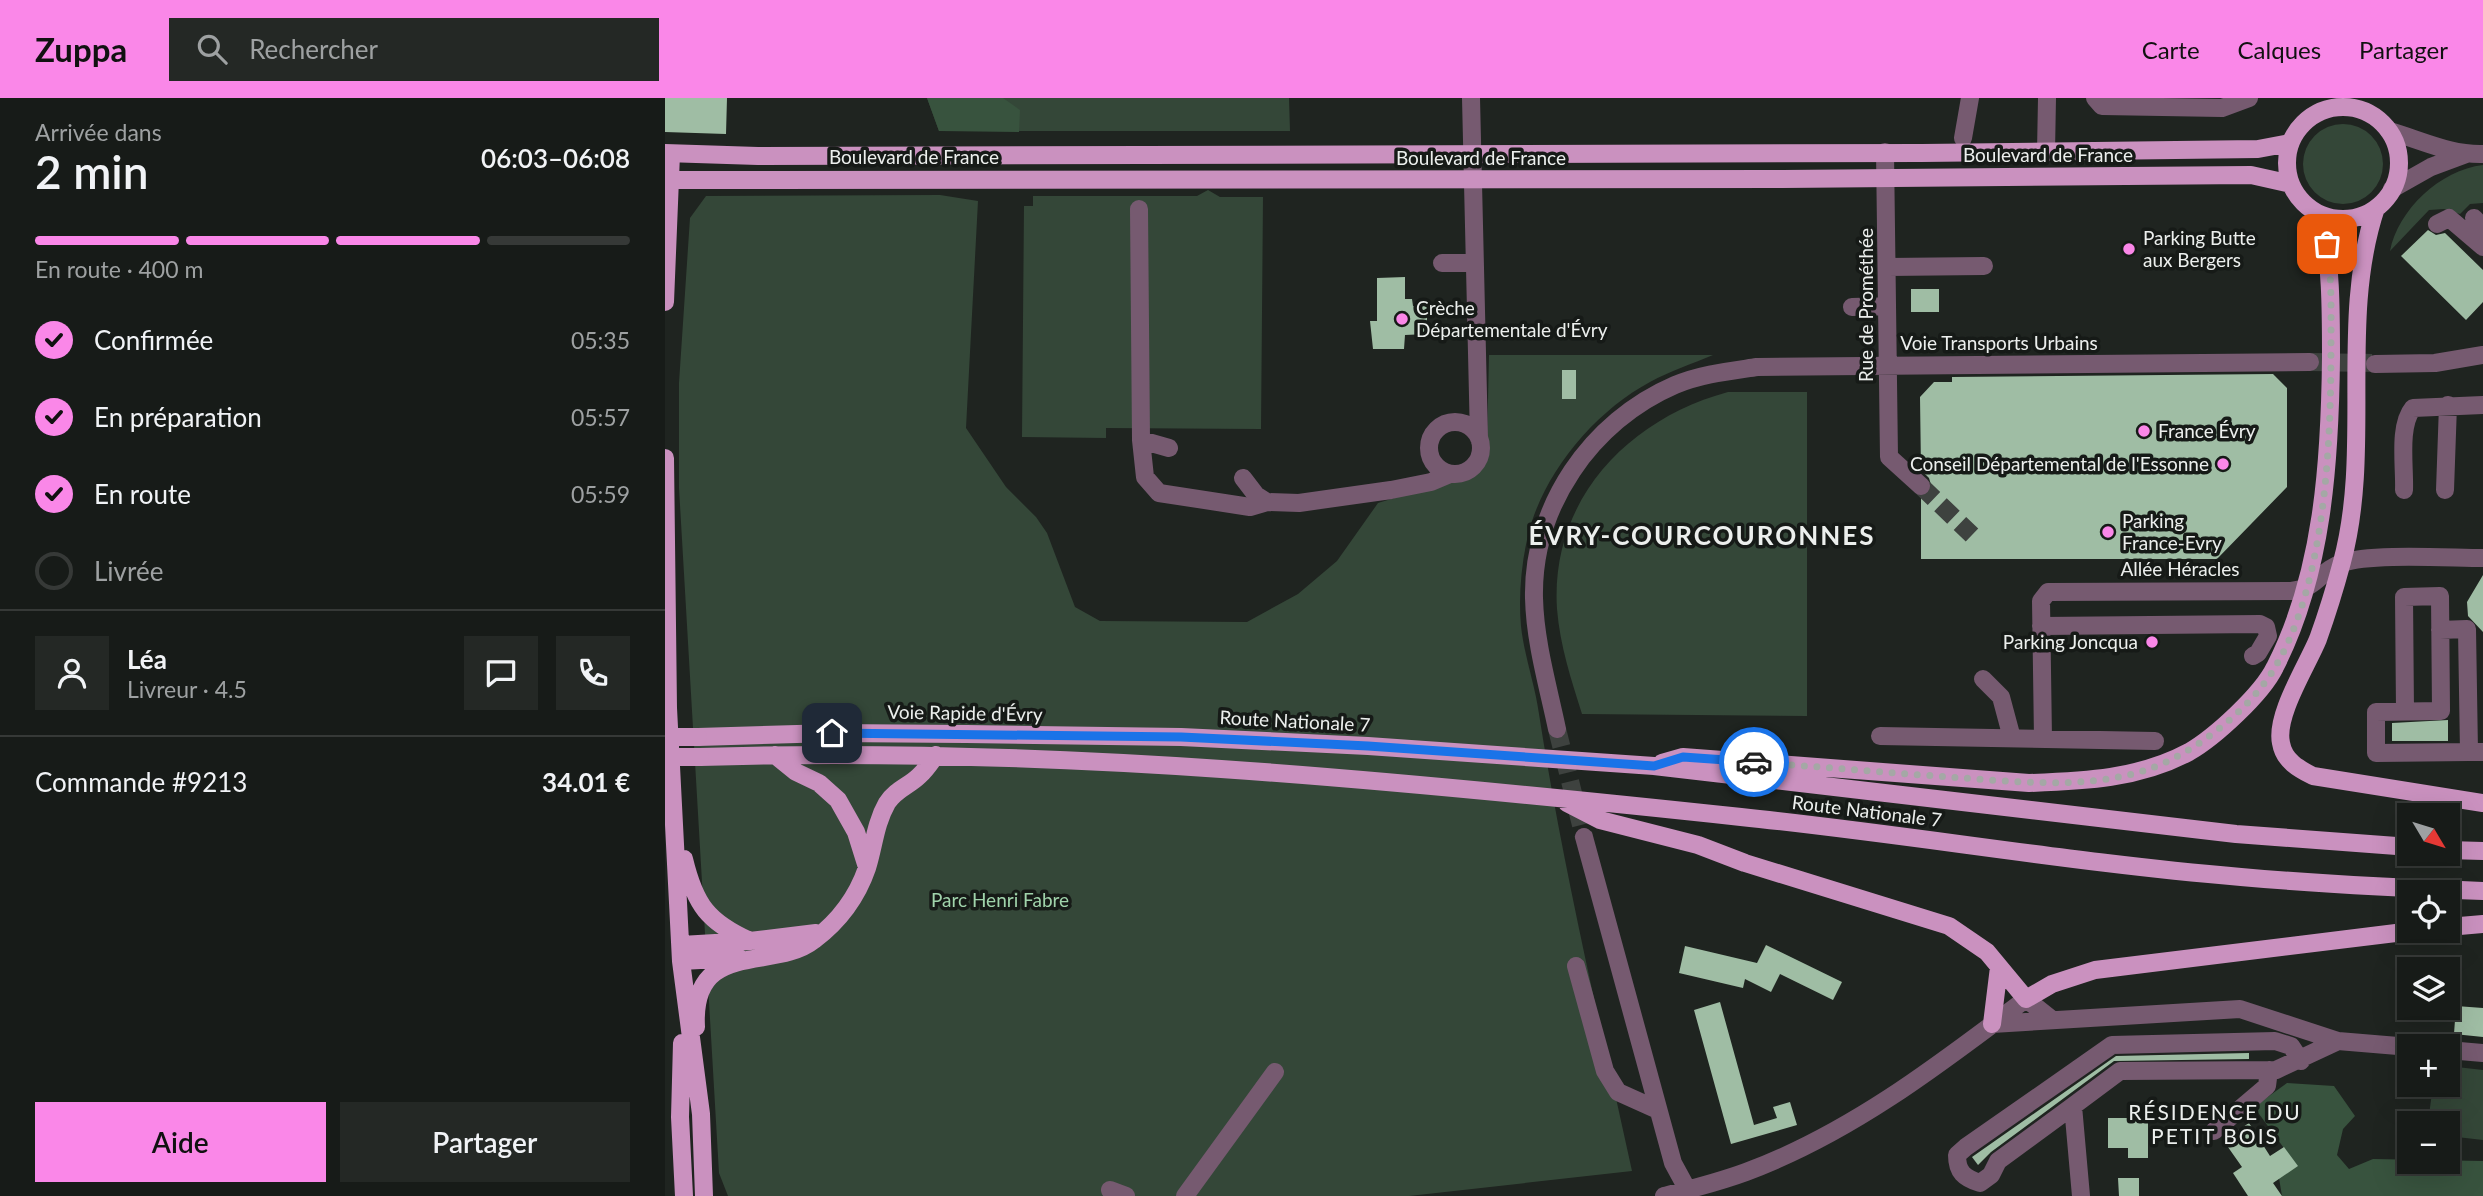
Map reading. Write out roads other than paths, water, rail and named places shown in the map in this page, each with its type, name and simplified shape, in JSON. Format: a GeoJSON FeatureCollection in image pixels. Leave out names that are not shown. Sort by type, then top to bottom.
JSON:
{"type":"FeatureCollection","features":[{"type":"Feature","properties":{"kind":"main road"},"geometry":{"type":"LineString","coordinates":[[2371,98],[2376,117]]}},
{"type":"Feature","properties":{"kind":"main road"},"geometry":{"type":"LineString","coordinates":[[2376,208],[2350,219],[2321,215],[2303,202],[2291,184],[2287,164],[2290,143],[2315,107],[2359,109],[2376,117],[2389,131],[2399,160],[2392,189],[2376,208],[2361,261],[2353,491],[2342,563],[2319,636],[2281,727],[2281,744],[2285,755],[2294,765],[2313,776],[2483,803]]}},
{"type":"Feature","properties":{"kind":"main road","name":"Boulevard de France"},"geometry":{"type":"LineString","coordinates":[[665,302],[668,154],[2046,152],[2258,149],[2290,143]]}},
{"type":"Feature","properties":{"kind":"main road","name":"Boulevard de France"},"geometry":{"type":"LineString","coordinates":[[668,180],[1474,180],[2251,175],[2291,184]]}},
{"type":"Feature","properties":{"kind":"main road"},"geometry":{"type":"LineString","coordinates":[[1654,766],[1683,757],[2029,783],[2085,781],[2142,772],[2190,751],[2237,713],[2274,670],[2298,618],[2314,552],[2330,424],[2331,285],[2321,215]]}},
{"type":"Feature","properties":{"kind":"main road"},"geometry":{"type":"LineString","coordinates":[[665,458],[668,708],[673,812],[684,990],[701,1114]]}},
{"type":"Feature","properties":{"kind":"main road","name":"Voie Rapide d'Évry"},"geometry":{"type":"LineString","coordinates":[[665,737],[832,733],[1181,737]]}},
{"type":"Feature","properties":{"kind":"main road","name":"Route Nationale 7"},"geometry":{"type":"LineString","coordinates":[[1181,737],[1368,746],[1654,766],[2237,834],[2397,846]]}},
{"type":"Feature","properties":{"kind":"main road"},"geometry":{"type":"LineString","coordinates":[[775,755],[796,772],[819,783],[838,800],[856,832],[867,867]]}},
{"type":"Feature","properties":{"kind":"main road"},"geometry":{"type":"LineString","coordinates":[[681,953],[797,949],[813,942],[853,898],[867,867],[875,830],[889,800],[902,786],[919,777],[936,755]]}},
{"type":"Feature","properties":{"kind":"main road","name":"Route Nationale 7"},"geometry":{"type":"LineString","coordinates":[[665,757],[936,755],[1237,768],[1743,817],[2238,877],[2483,891]]}},
{"type":"Feature","properties":{"kind":"main road"},"geometry":{"type":"LineString","coordinates":[[1562,799],[1600,820],[1698,845],[1745,863],[1949,926],[1987,952],[2026,999],[2052,984],[2095,970],[2397,933]]}},
{"type":"Feature","properties":{"kind":"main road"},"geometry":{"type":"LineString","coordinates":[[673,812],[690,885],[698,901],[724,929],[750,950]]}},
{"type":"Feature","properties":{"kind":"main road"},"geometry":{"type":"LineString","coordinates":[[2461,850],[2483,851]]}},
{"type":"Feature","properties":{"kind":"main road"},"geometry":{"type":"LineString","coordinates":[[2460,926],[2483,925]]}},
{"type":"Feature","properties":{"kind":"main road"},"geometry":{"type":"LineString","coordinates":[[705,1191],[695,1014],[700,996],[717,973],[750,950]]}},
{"type":"Feature","properties":{"kind":"main road"},"geometry":{"type":"LineString","coordinates":[[1992,1024],[1999,967]]}},
{"type":"Feature","properties":{"kind":"main road"},"geometry":{"type":"LineString","coordinates":[[684,990],[680,1117],[684,1196]]}},
{"type":"Feature","properties":{"kind":"street"},"geometry":{"type":"LineString","coordinates":[[1139,209],[1141,440],[1145,477],[1159,493],[1250,507],[1267,502],[1299,503],[1461,474],[1472,468],[1481,451],[1481,408],[1476,384],[1471,98]]}},
{"type":"Feature","properties":{"kind":"street"},"geometry":{"type":"LineString","coordinates":[[1963,138],[1970,98]]}},
{"type":"Feature","properties":{"kind":"street"},"geometry":{"type":"LineString","coordinates":[[2046,152],[2047,98]]}},
{"type":"Feature","properties":{"kind":"street"},"geometry":{"type":"LineString","coordinates":[[2095,98],[2102,106],[2222,108],[2249,98]]}},
{"type":"Feature","properties":{"kind":"street"},"geometry":{"type":"LineString","coordinates":[[2389,131],[2475,154]]}},
{"type":"Feature","properties":{"kind":"street","name":"Rue de Prométhée"},"geometry":{"type":"LineString","coordinates":[[1885,152],[1889,457],[1921,485]]}},
{"type":"Feature","properties":{"kind":"street"},"geometry":{"type":"LineString","coordinates":[[2392,189],[2431,167],[2475,154]]}},
{"type":"Feature","properties":{"kind":"street"},"geometry":{"type":"LineString","coordinates":[[2437,225],[2449,218],[2483,247]]}},
{"type":"Feature","properties":{"kind":"street"},"geometry":{"type":"LineString","coordinates":[[1442,263],[1475,263]]}},
{"type":"Feature","properties":{"kind":"street"},"geometry":{"type":"LineString","coordinates":[[1887,267],[1985,266]]}},
{"type":"Feature","properties":{"kind":"street"},"geometry":{"type":"LineString","coordinates":[[1851,307],[1887,306]]}},
{"type":"Feature","properties":{"kind":"street"},"geometry":{"type":"LineString","coordinates":[[2375,364],[2450,362],[2483,355]]}},
{"type":"Feature","properties":{"kind":"street","name":"Voie Transports Urbains"},"geometry":{"type":"LineString","coordinates":[[1557,729],[1535,628],[1536,561],[1543,529],[1556,497],[1575,466],[1600,437],[1651,397],[1677,384],[1708,374],[1758,367],[2310,362]]}},
{"type":"Feature","properties":{"kind":"street"},"geometry":{"type":"LineString","coordinates":[[1456,421],[1466,408],[1476,384]]}},
{"type":"Feature","properties":{"kind":"street"},"geometry":{"type":"LineString","coordinates":[[2404,490],[2405,430],[2410,411],[2448,405],[2483,405]]}},
{"type":"Feature","properties":{"kind":"street"},"geometry":{"type":"LineString","coordinates":[[2445,490],[2448,405]]}},
{"type":"Feature","properties":{"kind":"street"},"geometry":{"type":"LineString","coordinates":[[1450,474],[1440,470],[1431,459],[1429,449],[1432,435],[1443,424],[1456,421],[1471,427],[1479,438]]}},
{"type":"Feature","properties":{"kind":"street"},"geometry":{"type":"LineString","coordinates":[[1141,440],[1169,449]]}},
{"type":"Feature","properties":{"kind":"street"},"geometry":{"type":"LineString","coordinates":[[1411,485],[1431,459]]}},
{"type":"Feature","properties":{"kind":"street"},"geometry":{"type":"LineString","coordinates":[[1230,504],[1243,495],[1245,481],[1256,495],[1267,502]]}},
{"type":"Feature","properties":{"kind":"street"},"geometry":{"type":"LineString","coordinates":[[2306,589],[2342,563],[2483,558]]}},
{"type":"Feature","properties":{"kind":"street","name":"Allée Héracles"},"geometry":{"type":"LineString","coordinates":[[2041,626],[2041,601],[2045,594],[2053,591],[2306,589]]}},
{"type":"Feature","properties":{"kind":"street"},"geometry":{"type":"LineString","coordinates":[[2405,712],[2404,597],[2440,596],[2440,629],[2441,711],[2405,712],[2376,712],[2376,753],[2476,752],[2467,629],[2440,629]]}},
{"type":"Feature","properties":{"kind":"street"},"geometry":{"type":"LineString","coordinates":[[2043,739],[2047,657],[2041,626],[2264,625],[2268,636],[2258,653],[2253,656]]}},
{"type":"Feature","properties":{"kind":"street"},"geometry":{"type":"LineString","coordinates":[[1983,679],[2001,697],[2013,738]]}},
{"type":"Feature","properties":{"kind":"street"},"geometry":{"type":"LineString","coordinates":[[1880,736],[2155,741]]}},
{"type":"Feature","properties":{"kind":"street"},"geometry":{"type":"LineString","coordinates":[[1584,837],[1673,1163],[1688,1193]]}},
{"type":"Feature","properties":{"kind":"street"},"geometry":{"type":"LineString","coordinates":[[1576,966],[1605,1071],[1618,1092],[1658,1110]]}},
{"type":"Feature","properties":{"kind":"street"},"geometry":{"type":"LineString","coordinates":[[1664,1196],[1688,1193],[1746,1172],[1867,1112],[1905,1089],[2026,999],[2050,1018]]}},
{"type":"Feature","properties":{"kind":"street"},"geometry":{"type":"LineString","coordinates":[[1992,1024],[2050,1018],[2240,1009],[2338,1041],[2397,1046]]}},
{"type":"Feature","properties":{"kind":"street"},"geometry":{"type":"LineString","coordinates":[[2301,1061],[2291,1046],[2275,1041],[2112,1045],[1957,1154],[1957,1167],[1966,1179],[1980,1183],[1991,1175],[1998,1161],[2120,1071],[2269,1070],[2301,1061],[2338,1041]]}},
{"type":"Feature","properties":{"kind":"street"},"geometry":{"type":"LineString","coordinates":[[2460,1051],[2483,1053]]}},
{"type":"Feature","properties":{"kind":"street"},"geometry":{"type":"LineString","coordinates":[[2214,1131],[2267,1086],[2269,1070]]}},
{"type":"Feature","properties":{"kind":"street"},"geometry":{"type":"LineString","coordinates":[[1185,1196],[1275,1072]]}},
{"type":"Feature","properties":{"kind":"street"},"geometry":{"type":"LineString","coordinates":[[2073,1106],[2081,1196]]}},
{"type":"Feature","properties":{"kind":"tunnel"},"geometry":{"type":"LineString","coordinates":[[2310,362],[2372,363]]}},
{"type":"Feature","properties":{"kind":"tunnel"},"geometry":{"type":"LineString","coordinates":[[1921,486],[1972,535]]}},
{"type":"Feature","properties":{"kind":"tunnel"},"geometry":{"type":"LineString","coordinates":[[1557,729],[1584,837]]}},
{"type":"Feature","properties":{"kind":"place","name":"Parking Butte aux Bergers"},"geometry":{"type":"Point","coordinates":[2129,249]}},
{"type":"Feature","properties":{"kind":"place","name":"Crèche Départementale d'Évry"},"geometry":{"type":"Point","coordinates":[1402,319]}},
{"type":"Feature","properties":{"kind":"place","name":"France Évry"},"geometry":{"type":"Point","coordinates":[2144,431]}},
{"type":"Feature","properties":{"kind":"place","name":"Conseil Départemental de l'Essonne"},"geometry":{"type":"Point","coordinates":[2223,464]}},
{"type":"Feature","properties":{"kind":"place","name":"Parking France-Evry"},"geometry":{"type":"Point","coordinates":[2108,532]}},
{"type":"Feature","properties":{"kind":"place","name":"Parking Joncqua"},"geometry":{"type":"Point","coordinates":[2152,642]}},
{"type":"Feature","properties":{"kind":"district","name":"ÉVRY-COURCOURONNES"},"geometry":{"type":"Point","coordinates":[1702,536]}},
{"type":"Feature","properties":{"kind":"district","name":"RÉSIDENCE DU PETIT BOIS"},"geometry":{"type":"Point","coordinates":[2215,1125]}},
{"type":"Feature","properties":{"kind":"park label","name":"Parc Henri Fabre"},"geometry":{"type":"Point","coordinates":[1000,900]}}]}
